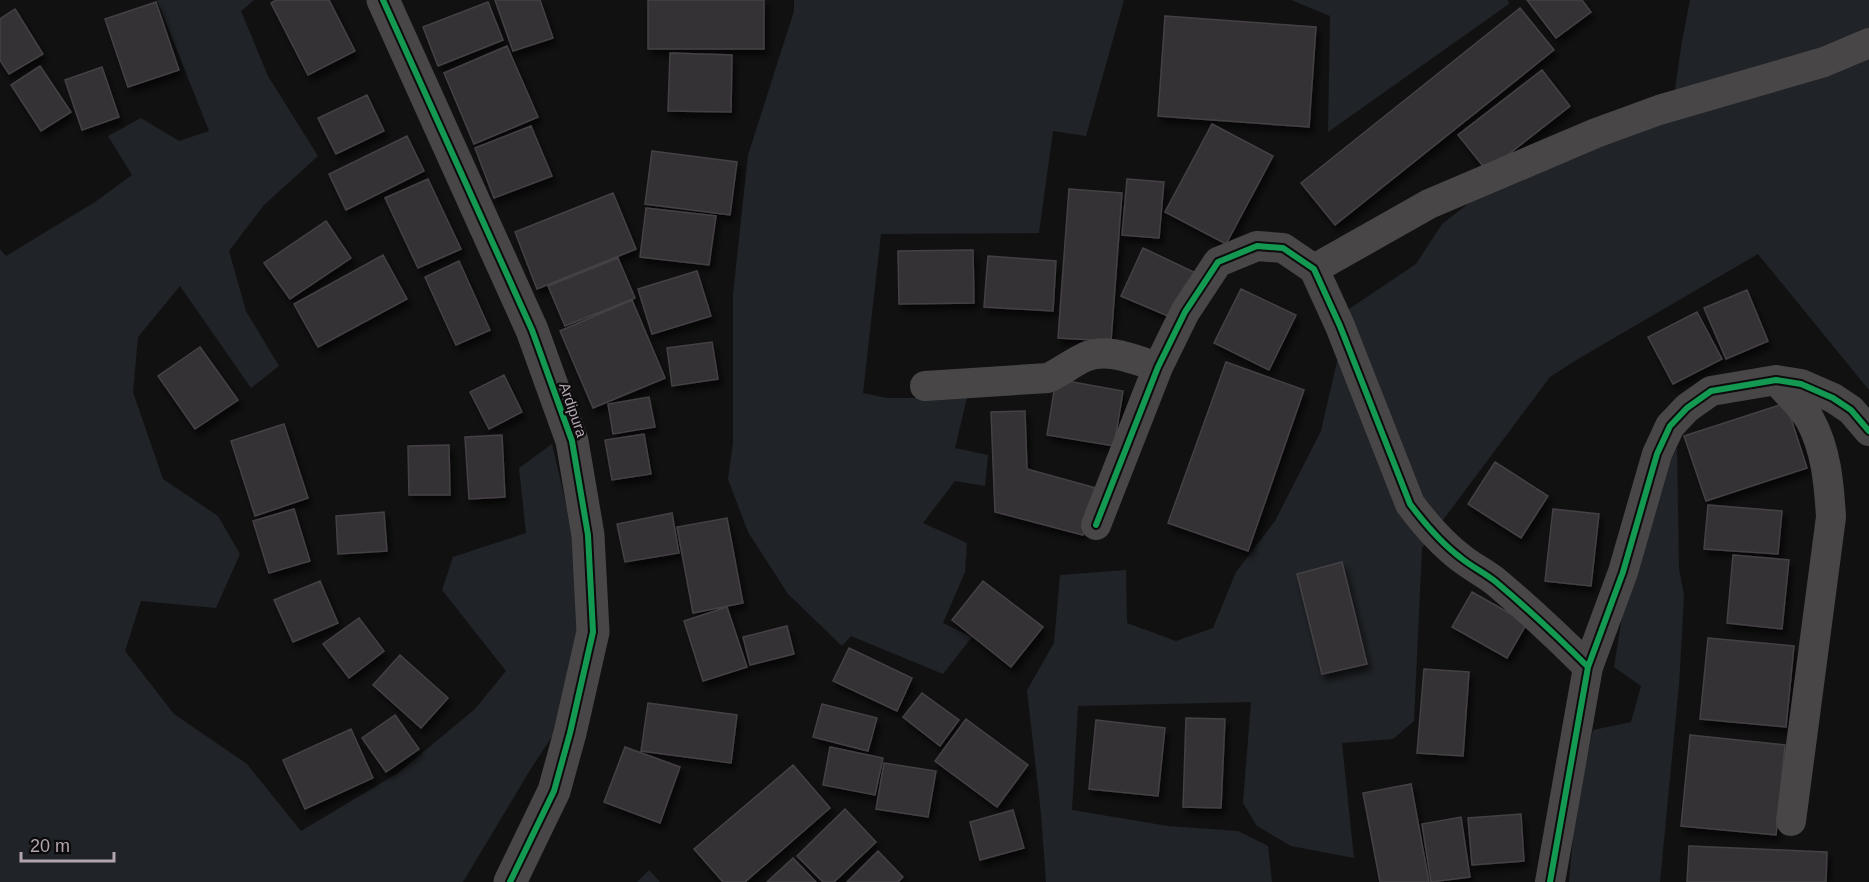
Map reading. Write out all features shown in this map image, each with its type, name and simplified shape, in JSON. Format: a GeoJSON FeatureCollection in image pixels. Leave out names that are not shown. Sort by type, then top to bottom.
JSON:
{"type":"FeatureCollection","features":[{"type":"Feature","properties":{"kind":"street","name":"Ardipura"},"geometry":{"type":"LineString","coordinates":[[383,0],[532,330],[572,441],[588,535],[593,632],[570,733],[554,790],[510,882]]}},
{"type":"Feature","properties":{"kind":"street"},"geometry":{"type":"LineString","coordinates":[[1314,269],[1429,204],[1596,133],[1659,110],[1824,62],[1869,43]]}},
{"type":"Feature","properties":{"kind":"street"},"geometry":{"type":"LineString","coordinates":[[1096,525],[1158,367],[1185,312],[1218,262],[1257,246],[1283,248],[1314,269],[1340,326],[1410,504],[1425,525],[1460,558],[1493,580],[1549,627],[1588,667]]}},
{"type":"Feature","properties":{"kind":"street"},"geometry":{"type":"LineString","coordinates":[[925,386],[1048,378],[1063,372],[1084,357],[1102,352],[1158,367]]}},
{"type":"Feature","properties":{"kind":"street"},"geometry":{"type":"LineString","coordinates":[[1776,380],[1809,418],[1820,444],[1828,480],[1831,517],[1791,821]]}},
{"type":"Feature","properties":{"kind":"street"},"geometry":{"type":"LineString","coordinates":[[1550,882],[1588,667],[1623,572],[1657,454],[1670,426],[1687,408],[1711,391],[1776,380],[1801,384],[1833,398],[1851,410],[1869,431]]}},
{"type":"Feature","properties":{"kind":"shaded area"},"geometry":{"type":"Polygon","coordinates":[[[157,0],[254,0],[241,11],[268,76],[318,156],[264,205],[229,251],[246,311],[279,366],[251,388],[180,286],[138,337],[133,392],[163,479],[218,516],[240,554],[216,608],[141,601],[125,651],[174,714],[247,764],[301,831],[398,773],[475,709],[506,671],[442,590],[453,557],[526,533],[519,468],[552,444],[573,534],[580,627],[576,700],[532,767],[463,882],[0,882],[0,249],[6,256],[95,202],[132,175],[108,136],[141,118],[179,141],[209,131],[157,0]]]}},
{"type":"Feature","properties":{"kind":"shaded area"},"geometry":{"type":"Polygon","coordinates":[[[794,0],[1124,0],[1086,136],[1053,131],[1039,233],[881,234],[863,393],[887,398],[967,398],[955,448],[988,455],[985,486],[955,481],[923,523],[967,543],[965,572],[943,623],[972,637],[943,674],[851,636],[842,646],[788,594],[748,532],[728,479],[733,442],[733,294],[748,155],[794,11],[794,0]]]}},
{"type":"Feature","properties":{"kind":"shaded area"},"geometry":{"type":"Polygon","coordinates":[[[1291,0],[1508,0],[1509,4],[1328,132],[1330,16],[1291,0]]]}},
{"type":"Feature","properties":{"kind":"shaded area"},"geometry":{"type":"Polygon","coordinates":[[[1690,0],[1869,0],[1869,390],[1758,254],[1578,359],[1550,377],[1422,548],[1414,721],[1393,739],[1342,743],[1354,858],[1291,846],[1257,826],[1243,803],[1251,702],[1078,706],[1072,810],[1168,826],[1238,831],[1268,846],[1272,882],[1046,882],[1027,690],[1054,643],[1060,575],[1126,570],[1127,623],[1176,641],[1213,628],[1236,572],[1275,521],[1321,431],[1349,309],[1416,264],[1442,224],[1495,183],[1673,103],[1690,0]]]}},
{"type":"Feature","properties":{"kind":"shaded area"},"geometry":{"type":"Polygon","coordinates":[[[1677,448],[1679,568],[1684,596],[1679,685],[1660,882],[1569,882],[1575,815],[1593,730],[1631,722],[1641,686],[1614,667],[1630,566],[1659,480],[1677,448]]]}},
{"type":"Feature","properties":{"kind":"shaded area"},"geometry":{"type":"Polygon","coordinates":[[[649,870],[660,882],[637,882],[649,870]]]}},
{"type":"Feature","properties":{"kind":"building"},"geometry":{"type":"Polygon","coordinates":[[[276,0],[329,0],[355,51],[308,75],[271,3],[276,0]]]}},
{"type":"Feature","properties":{"kind":"building"},"geometry":{"type":"Polygon","coordinates":[[[495,0],[540,0],[553,38],[513,51],[495,0]]]}},
{"type":"Feature","properties":{"kind":"building"},"geometry":{"type":"Polygon","coordinates":[[[648,0],[764,0],[764,49],[648,49],[648,0]]]}},
{"type":"Feature","properties":{"kind":"building"},"geometry":{"type":"Polygon","coordinates":[[[1527,0],[1582,0],[1591,12],[1556,38],[1527,0]]]}},
{"type":"Feature","properties":{"kind":"building"},"geometry":{"type":"Polygon","coordinates":[[[156,2],[179,70],[128,87],[105,19],[156,2]]]}},
{"type":"Feature","properties":{"kind":"building"},"geometry":{"type":"Polygon","coordinates":[[[488,2],[503,40],[438,66],[423,27],[488,2]]]}},
{"type":"Feature","properties":{"kind":"building"},"geometry":{"type":"Polygon","coordinates":[[[1520,8],[1554,50],[1335,225],[1301,183],[1520,8]]]}},
{"type":"Feature","properties":{"kind":"building"},"geometry":{"type":"Polygon","coordinates":[[[15,9],[43,54],[9,74],[0,60],[0,19],[15,9]]]}},
{"type":"Feature","properties":{"kind":"building"},"geometry":{"type":"Polygon","coordinates":[[[1165,16],[1316,27],[1309,127],[1158,116],[1165,16]]]}},
{"type":"Feature","properties":{"kind":"building"},"geometry":{"type":"Polygon","coordinates":[[[507,46],[538,117],[474,144],[444,73],[507,46]]]}},
{"type":"Feature","properties":{"kind":"building"},"geometry":{"type":"Polygon","coordinates":[[[670,53],[732,55],[731,112],[668,111],[670,53]]]}},
{"type":"Feature","properties":{"kind":"building"},"geometry":{"type":"Polygon","coordinates":[[[40,66],[71,112],[41,131],[11,85],[40,66]]]}},
{"type":"Feature","properties":{"kind":"building"},"geometry":{"type":"Polygon","coordinates":[[[102,67],[119,117],[82,130],[65,80],[102,67]]]}},
{"type":"Feature","properties":{"kind":"building"},"geometry":{"type":"Polygon","coordinates":[[[1542,70],[1570,106],[1487,171],[1458,135],[1542,70]]]}},
{"type":"Feature","properties":{"kind":"building"},"geometry":{"type":"Polygon","coordinates":[[[367,95],[384,131],[336,154],[318,118],[367,95]]]}},
{"type":"Feature","properties":{"kind":"building"},"geometry":{"type":"Polygon","coordinates":[[[1212,124],[1273,156],[1226,244],[1165,212],[1212,124]]]}},
{"type":"Feature","properties":{"kind":"building"},"geometry":{"type":"Polygon","coordinates":[[[531,126],[552,176],[494,198],[475,148],[531,126]]]}},
{"type":"Feature","properties":{"kind":"building"},"geometry":{"type":"Polygon","coordinates":[[[407,136],[424,171],[346,210],[329,174],[407,136]]]}},
{"type":"Feature","properties":{"kind":"building"},"geometry":{"type":"Polygon","coordinates":[[[652,151],[737,162],[730,215],[645,204],[652,151]]]}},
{"type":"Feature","properties":{"kind":"building"},"geometry":{"type":"Polygon","coordinates":[[[428,179],[461,249],[418,268],[385,198],[428,179]]]}},
{"type":"Feature","properties":{"kind":"building"},"geometry":{"type":"Polygon","coordinates":[[[1127,179],[1164,182],[1159,238],[1122,235],[1127,179]]]}},
{"type":"Feature","properties":{"kind":"building"},"geometry":{"type":"Polygon","coordinates":[[[1069,189],[1122,193],[1111,341],[1058,338],[1069,189]]]}},
{"type":"Feature","properties":{"kind":"building"},"geometry":{"type":"Polygon","coordinates":[[[613,193],[636,249],[537,289],[515,232],[613,193]]]}},
{"type":"Feature","properties":{"kind":"building"},"geometry":{"type":"Polygon","coordinates":[[[646,208],[716,216],[709,265],[640,257],[646,208]]]}},
{"type":"Feature","properties":{"kind":"building"},"geometry":{"type":"Polygon","coordinates":[[[326,221],[351,258],[290,299],[264,263],[326,221]]]}},
{"type":"Feature","properties":{"kind":"building"},"geometry":{"type":"Polygon","coordinates":[[[1143,248],[1196,273],[1175,319],[1121,296],[1143,248]]]}},
{"type":"Feature","properties":{"kind":"building"},"geometry":{"type":"Polygon","coordinates":[[[973,250],[974,303],[899,304],[898,251],[973,250]]]}},
{"type":"Feature","properties":{"kind":"building"},"geometry":{"type":"Polygon","coordinates":[[[383,255],[407,299],[318,347],[294,304],[383,255]]]}},
{"type":"Feature","properties":{"kind":"building"},"geometry":{"type":"Polygon","coordinates":[[[988,256],[1056,261],[1053,311],[984,307],[988,256]]]}},
{"type":"Feature","properties":{"kind":"building"},"geometry":{"type":"Polygon","coordinates":[[[618,258],[635,298],[565,326],[548,286],[618,258]]]}},
{"type":"Feature","properties":{"kind":"building"},"geometry":{"type":"Polygon","coordinates":[[[459,261],[490,330],[456,345],[425,277],[459,261]]]}},
{"type":"Feature","properties":{"kind":"building"},"geometry":{"type":"Polygon","coordinates":[[[697,271],[711,316],[652,334],[638,289],[697,271]]]}},
{"type":"Feature","properties":{"kind":"building"},"geometry":{"type":"Polygon","coordinates":[[[1241,289],[1296,315],[1269,370],[1214,343],[1241,289]]]}},
{"type":"Feature","properties":{"kind":"building"},"geometry":{"type":"Polygon","coordinates":[[[1747,290],[1768,341],[1726,359],[1704,308],[1747,290]]]}},
{"type":"Feature","properties":{"kind":"building"},"geometry":{"type":"Polygon","coordinates":[[[632,300],[665,378],[593,408],[560,331],[632,300]]]}},
{"type":"Feature","properties":{"kind":"building"},"geometry":{"type":"Polygon","coordinates":[[[1697,312],[1722,359],[1673,384],[1648,337],[1697,312]]]}},
{"type":"Feature","properties":{"kind":"building"},"geometry":{"type":"Polygon","coordinates":[[[712,342],[718,379],[672,386],[667,348],[712,342]]]}},
{"type":"Feature","properties":{"kind":"building"},"geometry":{"type":"Polygon","coordinates":[[[200,347],[238,400],[195,429],[158,376],[200,347]]]}},
{"type":"Feature","properties":{"kind":"building"},"geometry":{"type":"Polygon","coordinates":[[[1226,362],[1304,390],[1248,551],[1168,523],[1226,362]]]}},
{"type":"Feature","properties":{"kind":"building"},"geometry":{"type":"Polygon","coordinates":[[[504,375],[522,412],[489,429],[470,392],[504,375]]]}},
{"type":"Feature","properties":{"kind":"building"},"geometry":{"type":"Polygon","coordinates":[[[1056,379],[1123,391],[1114,446],[1047,435],[1056,379]]]}},
{"type":"Feature","properties":{"kind":"building"},"geometry":{"type":"Polygon","coordinates":[[[649,397],[655,427],[613,434],[608,404],[649,397]]]}},
{"type":"Feature","properties":{"kind":"building"},"geometry":{"type":"Polygon","coordinates":[[[1786,403],[1807,468],[1706,501],[1684,436],[1786,403]]]}},
{"type":"Feature","properties":{"kind":"building"},"geometry":{"type":"Polygon","coordinates":[[[1025,411],[1027,469],[1096,488],[1083,535],[995,512],[991,412],[1025,411]]]}},
{"type":"Feature","properties":{"kind":"building"},"geometry":{"type":"Polygon","coordinates":[[[284,424],[308,498],[255,516],[231,441],[284,424]]]}},
{"type":"Feature","properties":{"kind":"building"},"geometry":{"type":"Polygon","coordinates":[[[644,434],[651,474],[612,480],[605,440],[644,434]]]}},
{"type":"Feature","properties":{"kind":"building"},"geometry":{"type":"Polygon","coordinates":[[[502,435],[505,497],[469,499],[465,437],[502,435]]]}},
{"type":"Feature","properties":{"kind":"building"},"geometry":{"type":"Polygon","coordinates":[[[449,445],[450,495],[409,495],[408,446],[449,445]]]}},
{"type":"Feature","properties":{"kind":"building"},"geometry":{"type":"Polygon","coordinates":[[[1495,462],[1548,496],[1521,538],[1468,504],[1495,462]]]}},
{"type":"Feature","properties":{"kind":"building"},"geometry":{"type":"Polygon","coordinates":[[[1708,505],[1782,511],[1778,554],[1704,549],[1708,505]]]}},
{"type":"Feature","properties":{"kind":"building"},"geometry":{"type":"Polygon","coordinates":[[[294,509],[310,561],[269,573],[253,521],[294,509]]]}},
{"type":"Feature","properties":{"kind":"building"},"geometry":{"type":"Polygon","coordinates":[[[1553,509],[1599,514],[1591,586],[1545,581],[1553,509]]]}},
{"type":"Feature","properties":{"kind":"building"},"geometry":{"type":"Polygon","coordinates":[[[384,512],[387,551],[338,554],[336,516],[384,512]]]}},
{"type":"Feature","properties":{"kind":"building"},"geometry":{"type":"Polygon","coordinates":[[[672,513],[679,553],[625,562],[617,524],[672,513]]]}},
{"type":"Feature","properties":{"kind":"building"},"geometry":{"type":"Polygon","coordinates":[[[727,518],[743,603],[693,613],[677,527],[727,518]]]}},
{"type":"Feature","properties":{"kind":"building"},"geometry":{"type":"Polygon","coordinates":[[[1733,555],[1789,560],[1782,629],[1727,623],[1733,555]]]}},
{"type":"Feature","properties":{"kind":"building"},"geometry":{"type":"Polygon","coordinates":[[[1342,562],[1367,664],[1322,674],[1297,574],[1342,562]]]}},
{"type":"Feature","properties":{"kind":"building"},"geometry":{"type":"Polygon","coordinates":[[[320,581],[338,623],[293,642],[274,600],[320,581]]]}},
{"type":"Feature","properties":{"kind":"building"},"geometry":{"type":"Polygon","coordinates":[[[983,581],[1043,627],[1011,667],[952,620],[983,581]]]}},
{"type":"Feature","properties":{"kind":"building"},"geometry":{"type":"Polygon","coordinates":[[[1472,592],[1527,623],[1507,658],[1452,627],[1472,592]]]}},
{"type":"Feature","properties":{"kind":"building"},"geometry":{"type":"Polygon","coordinates":[[[727,607],[747,667],[703,681],[684,621],[727,607]]]}},
{"type":"Feature","properties":{"kind":"building"},"geometry":{"type":"Polygon","coordinates":[[[359,618],[384,651],[349,678],[323,644],[359,618]]]}},
{"type":"Feature","properties":{"kind":"building"},"geometry":{"type":"Polygon","coordinates":[[[787,626],[794,654],[750,665],[743,637],[787,626]]]}},
{"type":"Feature","properties":{"kind":"building"},"geometry":{"type":"Polygon","coordinates":[[[1708,638],[1794,646],[1786,727],[1700,719],[1708,638]]]}},
{"type":"Feature","properties":{"kind":"building"},"geometry":{"type":"Polygon","coordinates":[[[849,648],[912,678],[897,711],[833,681],[849,648]]]}},
{"type":"Feature","properties":{"kind":"building"},"geometry":{"type":"Polygon","coordinates":[[[400,655],[448,698],[421,728],[373,685],[400,655]]]}},
{"type":"Feature","properties":{"kind":"building"},"geometry":{"type":"Polygon","coordinates":[[[1424,669],[1469,672],[1463,756],[1417,753],[1424,669]]]}},
{"type":"Feature","properties":{"kind":"building"},"geometry":{"type":"Polygon","coordinates":[[[922,693],[959,720],[940,746],[903,717],[922,693]]]}},
{"type":"Feature","properties":{"kind":"building"},"geometry":{"type":"Polygon","coordinates":[[[648,703],[737,715],[731,763],[641,751],[648,703]]]}},
{"type":"Feature","properties":{"kind":"building"},"geometry":{"type":"Polygon","coordinates":[[[822,704],[877,718],[868,751],[813,737],[822,704]]]}},
{"type":"Feature","properties":{"kind":"building"},"geometry":{"type":"Polygon","coordinates":[[[395,715],[419,749],[386,772],[362,738],[395,715]]]}},
{"type":"Feature","properties":{"kind":"building"},"geometry":{"type":"Polygon","coordinates":[[[1186,718],[1225,719],[1221,808],[1183,807],[1186,718]]]}},
{"type":"Feature","properties":{"kind":"building"},"geometry":{"type":"Polygon","coordinates":[[[966,719],[1028,765],[997,807],[935,761],[966,719]]]}},
{"type":"Feature","properties":{"kind":"building"},"geometry":{"type":"Polygon","coordinates":[[[1096,720],[1165,728],[1158,796],[1089,789],[1096,720]]]}},
{"type":"Feature","properties":{"kind":"building"},"geometry":{"type":"Polygon","coordinates":[[[351,729],[373,778],[305,809],[283,760],[351,729]]]}},
{"type":"Feature","properties":{"kind":"building"},"geometry":{"type":"Polygon","coordinates":[[[1690,735],[1785,745],[1776,835],[1681,826],[1690,735]]]}},
{"type":"Feature","properties":{"kind":"building"},"geometry":{"type":"Polygon","coordinates":[[[625,747],[680,767],[660,823],[604,802],[625,747]]]}},
{"type":"Feature","properties":{"kind":"building"},"geometry":{"type":"Polygon","coordinates":[[[830,747],[883,758],[875,795],[823,785],[830,747]]]}},
{"type":"Feature","properties":{"kind":"building"},"geometry":{"type":"Polygon","coordinates":[[[884,763],[936,771],[928,817],[876,809],[884,763]]]}},
{"type":"Feature","properties":{"kind":"building"},"geometry":{"type":"Polygon","coordinates":[[[793,765],[830,808],[745,882],[723,882],[694,849],[793,765]]]}},
{"type":"Feature","properties":{"kind":"building"},"geometry":{"type":"Polygon","coordinates":[[[1411,784],[1429,882],[1380,882],[1363,793],[1411,784]]]}},
{"type":"Feature","properties":{"kind":"building"},"geometry":{"type":"Polygon","coordinates":[[[845,809],[876,842],[834,882],[823,882],[797,856],[845,809]]]}},
{"type":"Feature","properties":{"kind":"building"},"geometry":{"type":"Polygon","coordinates":[[[1013,810],[1024,848],[980,860],[970,822],[1013,810]]]}},
{"type":"Feature","properties":{"kind":"building"},"geometry":{"type":"Polygon","coordinates":[[[1521,814],[1524,861],[1472,865],[1468,818],[1521,814]]]}},
{"type":"Feature","properties":{"kind":"building"},"geometry":{"type":"Polygon","coordinates":[[[1461,817],[1470,877],[1431,882],[1422,824],[1461,817]]]}},
{"type":"Feature","properties":{"kind":"building"},"geometry":{"type":"Polygon","coordinates":[[[1689,846],[1827,852],[1826,882],[1687,882],[1689,846]]]}},
{"type":"Feature","properties":{"kind":"building"},"geometry":{"type":"Polygon","coordinates":[[[878,851],[903,877],[898,882],[847,882],[878,851]]]}},
{"type":"Feature","properties":{"kind":"building"},"geometry":{"type":"Polygon","coordinates":[[[793,858],[816,882],[767,882],[793,858]]]}},
{"type":"Feature","properties":{"kind":"cycle path"},"geometry":{"type":"LineString","coordinates":[[383,0],[532,330],[572,441],[588,535],[593,632],[554,791],[510,882]]}},
{"type":"Feature","properties":{"kind":"cycle path"},"geometry":{"type":"LineString","coordinates":[[1096,525],[1158,367],[1185,312],[1218,262],[1257,246],[1283,248],[1314,269],[1340,326],[1410,504],[1447,546],[1508,592],[1588,667]]}},
{"type":"Feature","properties":{"kind":"cycle path"},"geometry":{"type":"LineString","coordinates":[[1550,882],[1588,667],[1623,572],[1657,454],[1670,426],[1687,408],[1711,391],[1776,380],[1801,384],[1833,398],[1851,410],[1869,431]]}}]}
